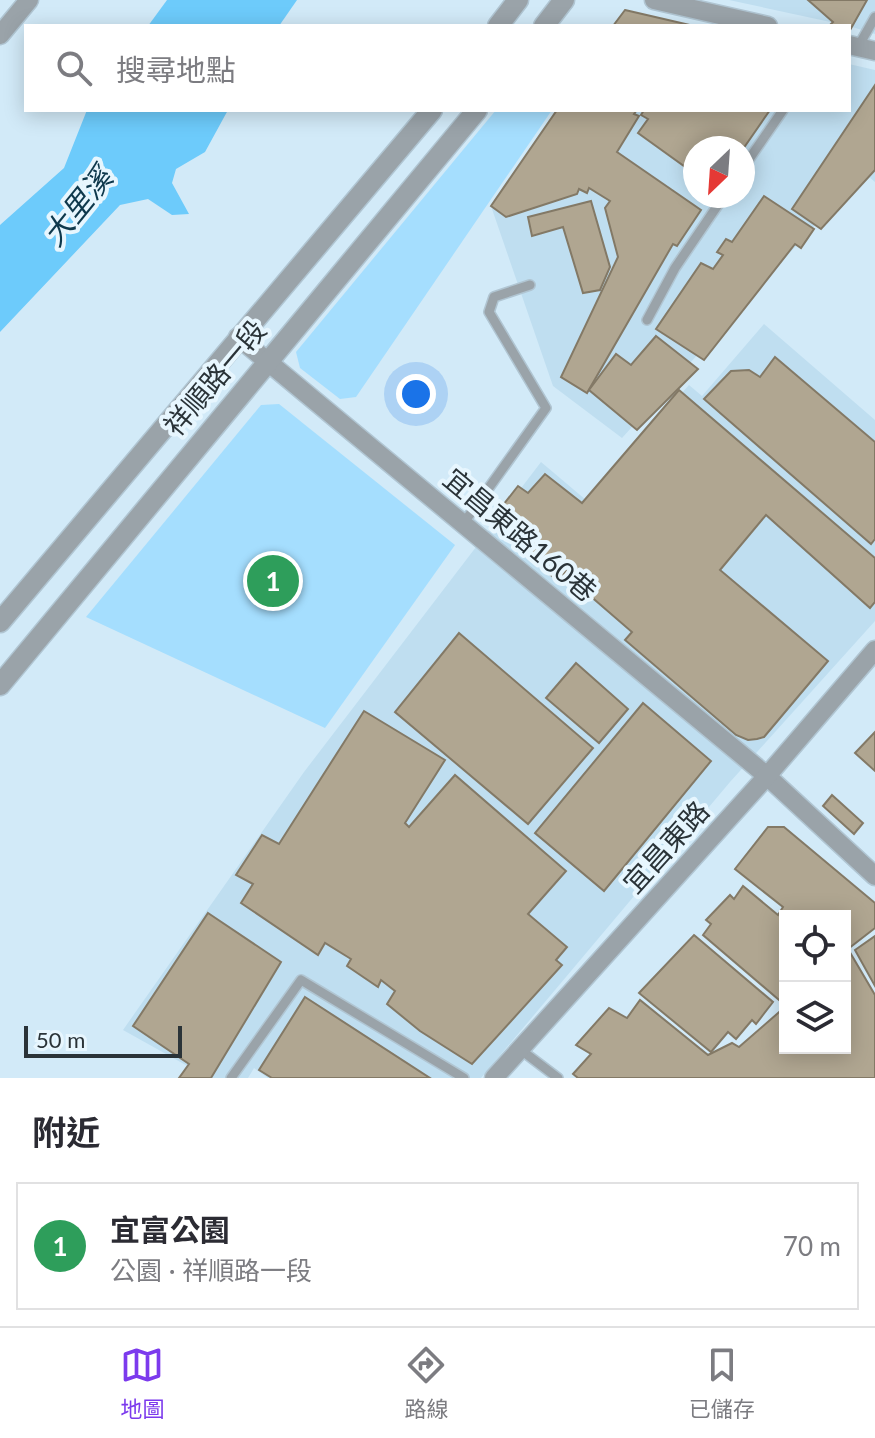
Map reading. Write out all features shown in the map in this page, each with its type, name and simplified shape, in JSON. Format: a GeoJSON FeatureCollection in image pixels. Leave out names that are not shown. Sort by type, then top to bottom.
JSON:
{"type":"FeatureCollection","features":[{"type":"Feature","properties":{"kind":"street"},"geometry":{"type":"LineString","coordinates":[[0,35],[29,0]]}},
{"type":"Feature","properties":{"kind":"street"},"geometry":{"type":"LineString","coordinates":[[500,24],[518,0]]}},
{"type":"Feature","properties":{"kind":"street"},"geometry":{"type":"LineString","coordinates":[[546,24],[564,0]]}},
{"type":"Feature","properties":{"kind":"street"},"geometry":{"type":"LineString","coordinates":[[654,0],[759,24]]}},
{"type":"Feature","properties":{"kind":"street","name":"祥順路一段"},"geometry":{"type":"LineString","coordinates":[[0,622],[430,112]]}},
{"type":"Feature","properties":{"kind":"street","name":"祥順路一段"},"geometry":{"type":"LineString","coordinates":[[0,685],[266,360],[475,112]]}},
{"type":"Feature","properties":{"kind":"street","name":"宜昌東路160巷"},"geometry":{"type":"LineString","coordinates":[[238,337],[767,776],[875,876]]}},
{"type":"Feature","properties":{"kind":"street","name":"宜昌東路"},"geometry":{"type":"LineString","coordinates":[[494,1078],[767,776],[875,650]]}},
{"type":"Feature","properties":{"kind":"lane"},"geometry":{"type":"LineString","coordinates":[[861,47],[875,17]]}},
{"type":"Feature","properties":{"kind":"lane"},"geometry":{"type":"LineString","coordinates":[[755,151],[782,112]]}},
{"type":"Feature","properties":{"kind":"lane"},"geometry":{"type":"LineString","coordinates":[[647,320],[675,268],[716,208]]}},
{"type":"Feature","properties":{"kind":"lane"},"geometry":{"type":"LineString","coordinates":[[463,524],[546,408],[489,312],[494,297],[530,285]]}},
{"type":"Feature","properties":{"kind":"lane"},"geometry":{"type":"LineString","coordinates":[[231,1078],[301,980],[464,1078]]}},
{"type":"Feature","properties":{"kind":"lane"},"geometry":{"type":"LineString","coordinates":[[521,1050],[558,1078]]}},
{"type":"Feature","properties":{"kind":"shaded area"},"geometry":{"type":"Polygon","coordinates":[[[729,0],[875,0],[875,34],[851,27],[851,24],[729,0]]]}},
{"type":"Feature","properties":{"kind":"shaded area"},"geometry":{"type":"Polygon","coordinates":[[[851,64],[875,70],[875,182],[863,172],[622,438],[553,386],[492,209],[555,112],[851,112],[851,64]]]}},
{"type":"Feature","properties":{"kind":"shaded area"},"geometry":{"type":"Polygon","coordinates":[[[494,112],[551,112],[356,397],[340,399],[300,368],[296,352],[494,112]]]}},
{"type":"Feature","properties":{"kind":"shaded area"},"geometry":{"type":"Polygon","coordinates":[[[764,324],[875,420],[875,621],[730,782],[481,1078],[268,1078],[254,1068],[248,1078],[209,1078],[123,1030],[304,772],[541,462],[586,500],[689,385],[702,396],[764,324]]]}},
{"type":"Feature","properties":{"kind":"shaded area"},"geometry":{"type":"Polygon","coordinates":[[[279,404],[455,545],[325,728],[86,617],[261,405],[279,404]]]}},
{"type":"Feature","properties":{"kind":"water"},"geometry":{"type":"Polygon","coordinates":[[[167,0],[297,0],[280,24],[149,24],[167,0]]]}},
{"type":"Feature","properties":{"kind":"water","name":"大里溪"},"geometry":{"type":"Polygon","coordinates":[[[86,112],[227,112],[205,152],[176,169],[172,183],[189,214],[172,215],[148,199],[120,205],[0,332],[0,225],[64,168],[86,112]]]}},
{"type":"Feature","properties":{"kind":"building"},"geometry":{"type":"Polygon","coordinates":[[[808,0],[867,0],[851,28],[851,24],[831,24],[833,22],[808,0]]]}},
{"type":"Feature","properties":{"kind":"building"},"geometry":{"type":"Polygon","coordinates":[[[625,10],[685,24],[614,24],[625,10]]]}},
{"type":"Feature","properties":{"kind":"building"},"geometry":{"type":"Polygon","coordinates":[[[875,85],[875,170],[821,229],[792,209],[875,85]]]}},
{"type":"Feature","properties":{"kind":"building"},"geometry":{"type":"Polygon","coordinates":[[[556,112],[636,112],[634,114],[639,116],[617,152],[683,198],[683,208],[701,210],[677,246],[673,244],[587,393],[561,377],[618,257],[605,208],[610,201],[589,188],[587,193],[579,189],[577,194],[506,217],[491,206],[556,112]]]}},
{"type":"Feature","properties":{"kind":"building"},"geometry":{"type":"Polygon","coordinates":[[[643,112],[769,112],[752,136],[683,136],[683,165],[638,133],[648,119],[641,115],[643,112]]]}},
{"type":"Feature","properties":{"kind":"building"},"geometry":{"type":"Polygon","coordinates":[[[764,196],[814,229],[801,248],[795,244],[704,360],[656,329],[701,263],[713,269],[723,255],[717,252],[726,239],[732,242],[764,196]]]}},
{"type":"Feature","properties":{"kind":"building"},"geometry":{"type":"Polygon","coordinates":[[[591,201],[610,267],[600,290],[583,293],[563,227],[532,236],[528,217],[591,201]]]}},
{"type":"Feature","properties":{"kind":"building"},"geometry":{"type":"Polygon","coordinates":[[[656,336],[698,369],[637,430],[589,390],[616,354],[631,365],[656,336]]]}},
{"type":"Feature","properties":{"kind":"building"},"geometry":{"type":"Polygon","coordinates":[[[775,357],[875,442],[875,539],[871,544],[704,399],[731,371],[749,370],[760,377],[775,357]]]}},
{"type":"Feature","properties":{"kind":"building"},"geometry":{"type":"Polygon","coordinates":[[[679,390],[875,558],[875,602],[870,608],[766,515],[720,570],[828,661],[764,737],[757,739],[748,740],[736,735],[625,640],[632,632],[588,594],[591,589],[568,569],[558,581],[489,523],[518,486],[528,493],[545,474],[582,503],[679,390]]]}},
{"type":"Feature","properties":{"kind":"building"},"geometry":{"type":"Polygon","coordinates":[[[459,633],[593,748],[528,824],[395,712],[459,633]]]}},
{"type":"Feature","properties":{"kind":"building"},"geometry":{"type":"Polygon","coordinates":[[[576,663],[628,709],[599,743],[546,698],[576,663]]]}},
{"type":"Feature","properties":{"kind":"building"},"geometry":{"type":"Polygon","coordinates":[[[643,703],[711,761],[604,891],[535,833],[643,703]]]}},
{"type":"Feature","properties":{"kind":"building"},"geometry":{"type":"Polygon","coordinates":[[[364,711],[445,760],[405,823],[409,827],[455,775],[566,871],[528,914],[567,947],[556,960],[562,965],[472,1064],[420,1031],[387,1004],[395,991],[381,980],[378,987],[347,966],[351,959],[325,943],[318,955],[241,903],[253,884],[236,875],[262,835],[279,844],[364,711]]]}},
{"type":"Feature","properties":{"kind":"building"},"geometry":{"type":"Polygon","coordinates":[[[875,732],[875,771],[855,753],[875,732]]]}},
{"type":"Feature","properties":{"kind":"building"},"geometry":{"type":"Polygon","coordinates":[[[832,795],[863,823],[854,834],[823,806],[832,795]]]}},
{"type":"Feature","properties":{"kind":"building"},"geometry":{"type":"Polygon","coordinates":[[[768,827],[784,827],[875,903],[875,928],[851,947],[851,910],[781,910],[783,907],[735,869],[768,827]]]}},
{"type":"Feature","properties":{"kind":"building"},"geometry":{"type":"Polygon","coordinates":[[[743,886],[778,915],[779,1000],[703,935],[711,924],[706,920],[730,895],[734,899],[743,886]]]}},
{"type":"Feature","properties":{"kind":"building"},"geometry":{"type":"Polygon","coordinates":[[[208,913],[281,962],[211,1078],[179,1078],[189,1064],[133,1026],[208,913]]]}},
{"type":"Feature","properties":{"kind":"building"},"geometry":{"type":"Polygon","coordinates":[[[694,935],[773,1002],[756,1024],[752,1020],[736,1039],[728,1032],[711,1052],[639,993],[694,935]]]}},
{"type":"Feature","properties":{"kind":"building"},"geometry":{"type":"Polygon","coordinates":[[[875,936],[875,986],[855,950],[875,936]]]}},
{"type":"Feature","properties":{"kind":"building"},"geometry":{"type":"Polygon","coordinates":[[[851,954],[875,995],[875,1078],[578,1078],[573,1074],[591,1054],[576,1045],[609,1008],[627,1018],[640,1000],[708,1055],[732,1043],[739,1047],[779,1012],[779,1054],[851,1054],[851,954]]]}},
{"type":"Feature","properties":{"kind":"building"},"geometry":{"type":"Polygon","coordinates":[[[305,997],[430,1078],[272,1078],[259,1070],[305,997]]]}},
{"type":"Feature","properties":{"kind":"place","name":"宜富公園"},"geometry":{"type":"Point","coordinates":[273,581]}}]}
